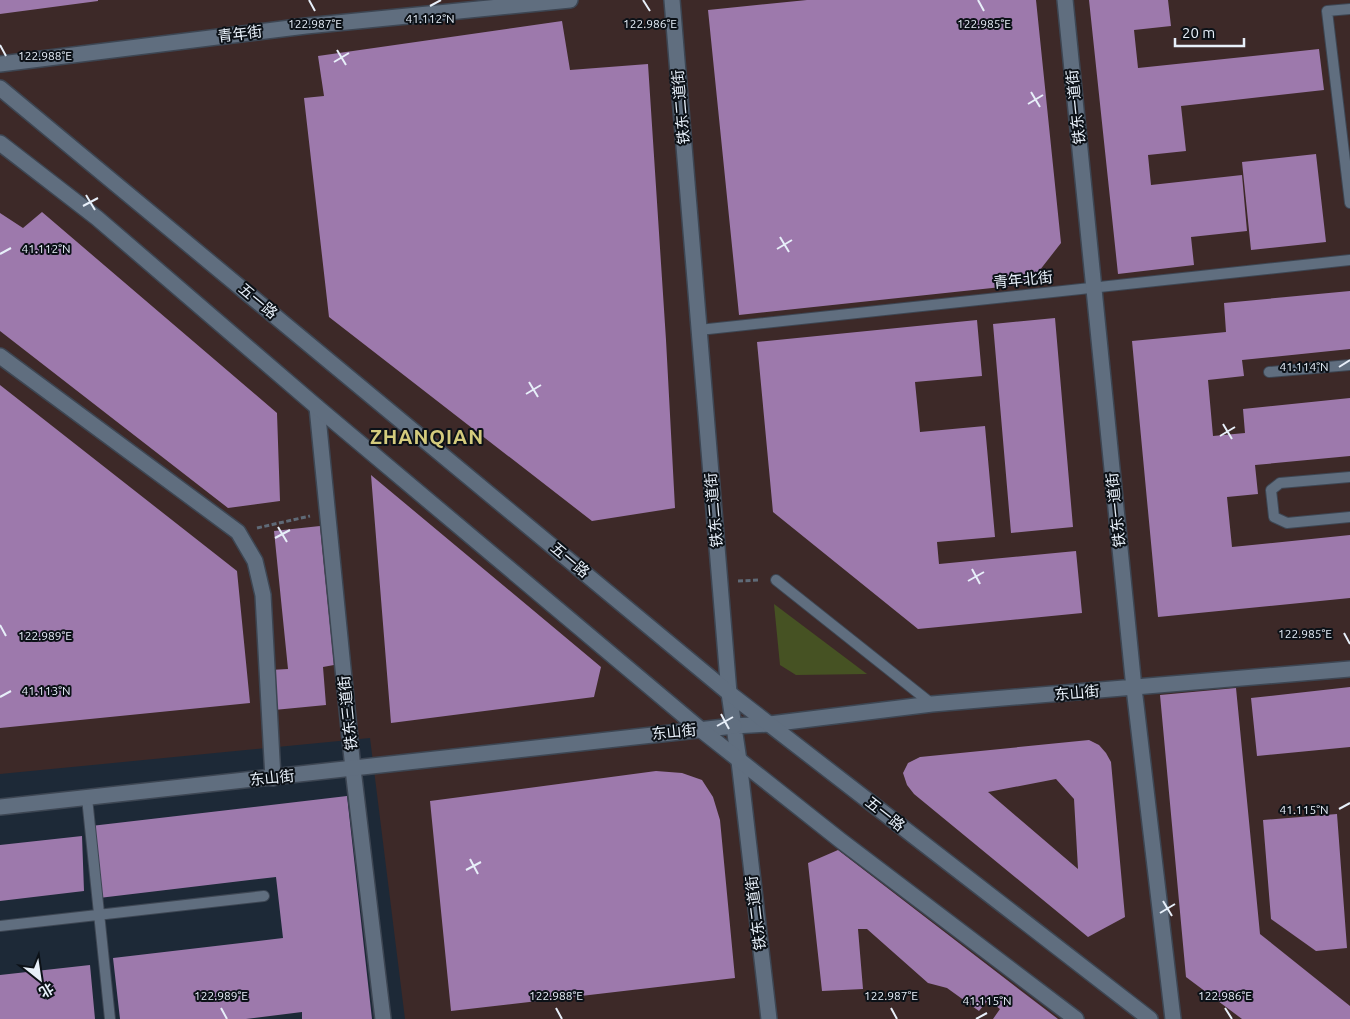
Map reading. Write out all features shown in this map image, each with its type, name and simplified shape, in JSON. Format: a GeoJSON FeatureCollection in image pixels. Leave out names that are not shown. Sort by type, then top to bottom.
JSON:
{"type":"FeatureCollection","features":[{"type":"Feature","properties":{"kind":"street","name":"青年街"},"geometry":{"type":"LineString","coordinates":[[0,64],[306,26],[570,0]]}},
{"type":"Feature","properties":{"kind":"street","name":"铁东二道街"},"geometry":{"type":"LineString","coordinates":[[672,0],[729,693],[739,761],[769,1019]]}},
{"type":"Feature","properties":{"kind":"street","name":"铁东一道街"},"geometry":{"type":"LineString","coordinates":[[1065,0],[1134,688],[1173,1019]]}},
{"type":"Feature","properties":{"kind":"street","name":"五一路"},"geometry":{"type":"LineString","coordinates":[[0,88],[729,693],[1150,1019]]}},
{"type":"Feature","properties":{"kind":"street"},"geometry":{"type":"LineString","coordinates":[[0,143],[97,218],[317,407],[739,761],[1076,1019]]}},
{"type":"Feature","properties":{"kind":"street"},"geometry":{"type":"LineString","coordinates":[[0,356],[238,532],[255,561],[262,595],[273,778]]}},
{"type":"Feature","properties":{"kind":"street","name":"铁东三道街"},"geometry":{"type":"LineString","coordinates":[[317,407],[353,769],[383,1019]]}},
{"type":"Feature","properties":{"kind":"street","name":"东山街"},"geometry":{"type":"LineString","coordinates":[[0,807],[700,729],[770,724],[932,704],[1350,669]]}},
{"type":"Feature","properties":{"kind":"lane"},"geometry":{"type":"LineString","coordinates":[[1350,9],[1327,11],[1345,126],[1350,202]]}},
{"type":"Feature","properties":{"kind":"lane","name":"青年北街"},"geometry":{"type":"LineString","coordinates":[[699,330],[1350,260]]}},
{"type":"Feature","properties":{"kind":"lane"},"geometry":{"type":"LineString","coordinates":[[1269,372],[1350,365]]}},
{"type":"Feature","properties":{"kind":"lane"},"geometry":{"type":"LineString","coordinates":[[1350,477],[1280,483],[1271,490],[1274,517],[1287,523],[1350,517]]}},
{"type":"Feature","properties":{"kind":"lane"},"geometry":{"type":"LineString","coordinates":[[776,580],[932,704]]}},
{"type":"Feature","properties":{"kind":"lane"},"geometry":{"type":"LineString","coordinates":[[87,798],[110,1019]]}},
{"type":"Feature","properties":{"kind":"lane"},"geometry":{"type":"LineString","coordinates":[[0,926],[264,896]]}},
{"type":"Feature","properties":{"kind":"path"},"geometry":{"type":"LineString","coordinates":[[238,532],[328,512]]}},
{"type":"Feature","properties":{"kind":"path"},"geometry":{"type":"LineString","coordinates":[[720,582],[776,580]]}},
{"type":"Feature","properties":{"kind":"shaded area"},"geometry":{"type":"Polygon","coordinates":[[[0,0],[1350,0],[1350,1019],[405,1019],[370,738],[0,774],[0,0]]]}},
{"type":"Feature","properties":{"kind":"green space"},"geometry":{"type":"Polygon","coordinates":[[[774,604],[867,674],[796,675],[780,665],[774,604]]]}},
{"type":"Feature","properties":{"kind":"building"},"geometry":{"type":"Polygon","coordinates":[[[0,0],[98,0],[98,1],[0,14],[0,0]]]}},
{"type":"Feature","properties":{"kind":"building"},"geometry":{"type":"Polygon","coordinates":[[[807,0],[1036,0],[1061,243],[1029,284],[739,315],[708,10],[807,0]]]}},
{"type":"Feature","properties":{"kind":"building"},"geometry":{"type":"Polygon","coordinates":[[[1089,0],[1168,0],[1171,26],[1134,30],[1138,68],[1319,49],[1324,90],[1181,106],[1186,151],[1148,155],[1151,185],[1242,175],[1247,231],[1191,237],[1194,265],[1118,274],[1089,0]]]}},
{"type":"Feature","properties":{"kind":"building"},"geometry":{"type":"Polygon","coordinates":[[[562,21],[570,70],[648,64],[666,340],[675,508],[592,521],[329,317],[304,98],[324,96],[318,56],[562,21]]]}},
{"type":"Feature","properties":{"kind":"building"},"geometry":{"type":"Polygon","coordinates":[[[1316,154],[1326,242],[1251,250],[1242,162],[1316,154]]]}},
{"type":"Feature","properties":{"kind":"building"},"geometry":{"type":"Polygon","coordinates":[[[42,212],[277,413],[280,501],[228,508],[0,331],[0,213],[23,228],[42,212]]]}},
{"type":"Feature","properties":{"kind":"building"},"geometry":{"type":"Polygon","coordinates":[[[1350,291],[1350,349],[1242,360],[1244,376],[1208,380],[1213,436],[1245,433],[1243,409],[1350,398],[1350,456],[1255,465],[1258,494],[1227,497],[1232,547],[1350,535],[1350,598],[1158,617],[1132,341],[1226,332],[1224,303],[1350,291]]]}},
{"type":"Feature","properties":{"kind":"building"},"geometry":{"type":"Polygon","coordinates":[[[1055,318],[1073,527],[1011,533],[993,324],[1055,318]]]}},
{"type":"Feature","properties":{"kind":"building"},"geometry":{"type":"Polygon","coordinates":[[[977,320],[982,376],[915,382],[920,432],[985,426],[995,537],[937,542],[939,564],[1076,551],[1082,613],[918,629],[773,512],[757,342],[977,320]]]}},
{"type":"Feature","properties":{"kind":"building"},"geometry":{"type":"Polygon","coordinates":[[[0,385],[237,571],[250,703],[0,728],[0,385]]]}},
{"type":"Feature","properties":{"kind":"building"},"geometry":{"type":"Polygon","coordinates":[[[371,475],[601,667],[594,697],[391,723],[371,475]]]}},
{"type":"Feature","properties":{"kind":"building"},"geometry":{"type":"Polygon","coordinates":[[[320,526],[334,665],[323,667],[326,705],[274,710],[270,670],[288,669],[274,531],[320,526]]]}},
{"type":"Feature","properties":{"kind":"building"},"geometry":{"type":"Polygon","coordinates":[[[1350,687],[1350,747],[1257,756],[1251,698],[1350,687]]]}},
{"type":"Feature","properties":{"kind":"building"},"geometry":{"type":"Polygon","coordinates":[[[1236,688],[1260,934],[1350,1006],[1350,1019],[1242,1019],[1186,977],[1160,695],[1236,688]]]}},
{"type":"Feature","properties":{"kind":"building"},"geometry":{"type":"Polygon","coordinates":[[[1089,740],[1099,745],[1111,762],[1125,917],[1088,937],[914,794],[907,785],[903,773],[908,763],[920,757],[1089,740]],[[1056,779],[988,792],[1078,869],[1074,799],[1056,779]]]}},
{"type":"Feature","properties":{"kind":"building"},"geometry":{"type":"Polygon","coordinates":[[[656,771],[682,773],[702,780],[713,797],[720,820],[735,978],[451,1011],[430,801],[656,771]]]}},
{"type":"Feature","properties":{"kind":"building"},"geometry":{"type":"Polygon","coordinates":[[[347,796],[372,1019],[302,1019],[302,1012],[246,1019],[120,1019],[113,958],[283,938],[276,877],[99,898],[91,826],[347,796]]]}},
{"type":"Feature","properties":{"kind":"building"},"geometry":{"type":"Polygon","coordinates":[[[1337,814],[1347,948],[1316,951],[1271,919],[1263,820],[1337,814]]]}},
{"type":"Feature","properties":{"kind":"building"},"geometry":{"type":"Polygon","coordinates":[[[82,836],[84,891],[0,901],[0,845],[82,836]]]}},
{"type":"Feature","properties":{"kind":"building"},"geometry":{"type":"Polygon","coordinates":[[[838,850],[1058,1019],[993,1019],[1000,1009],[988,1000],[979,1011],[947,988],[928,983],[867,929],[858,929],[863,989],[822,991],[808,863],[838,850]]]}},
{"type":"Feature","properties":{"kind":"building"},"geometry":{"type":"Polygon","coordinates":[[[90,965],[95,1019],[0,1019],[0,975],[90,965]]]}},
{"type":"Feature","properties":{"kind":"district","name":"ZHANQIAN"},"geometry":{"type":"Point","coordinates":[427,437]}}]}
